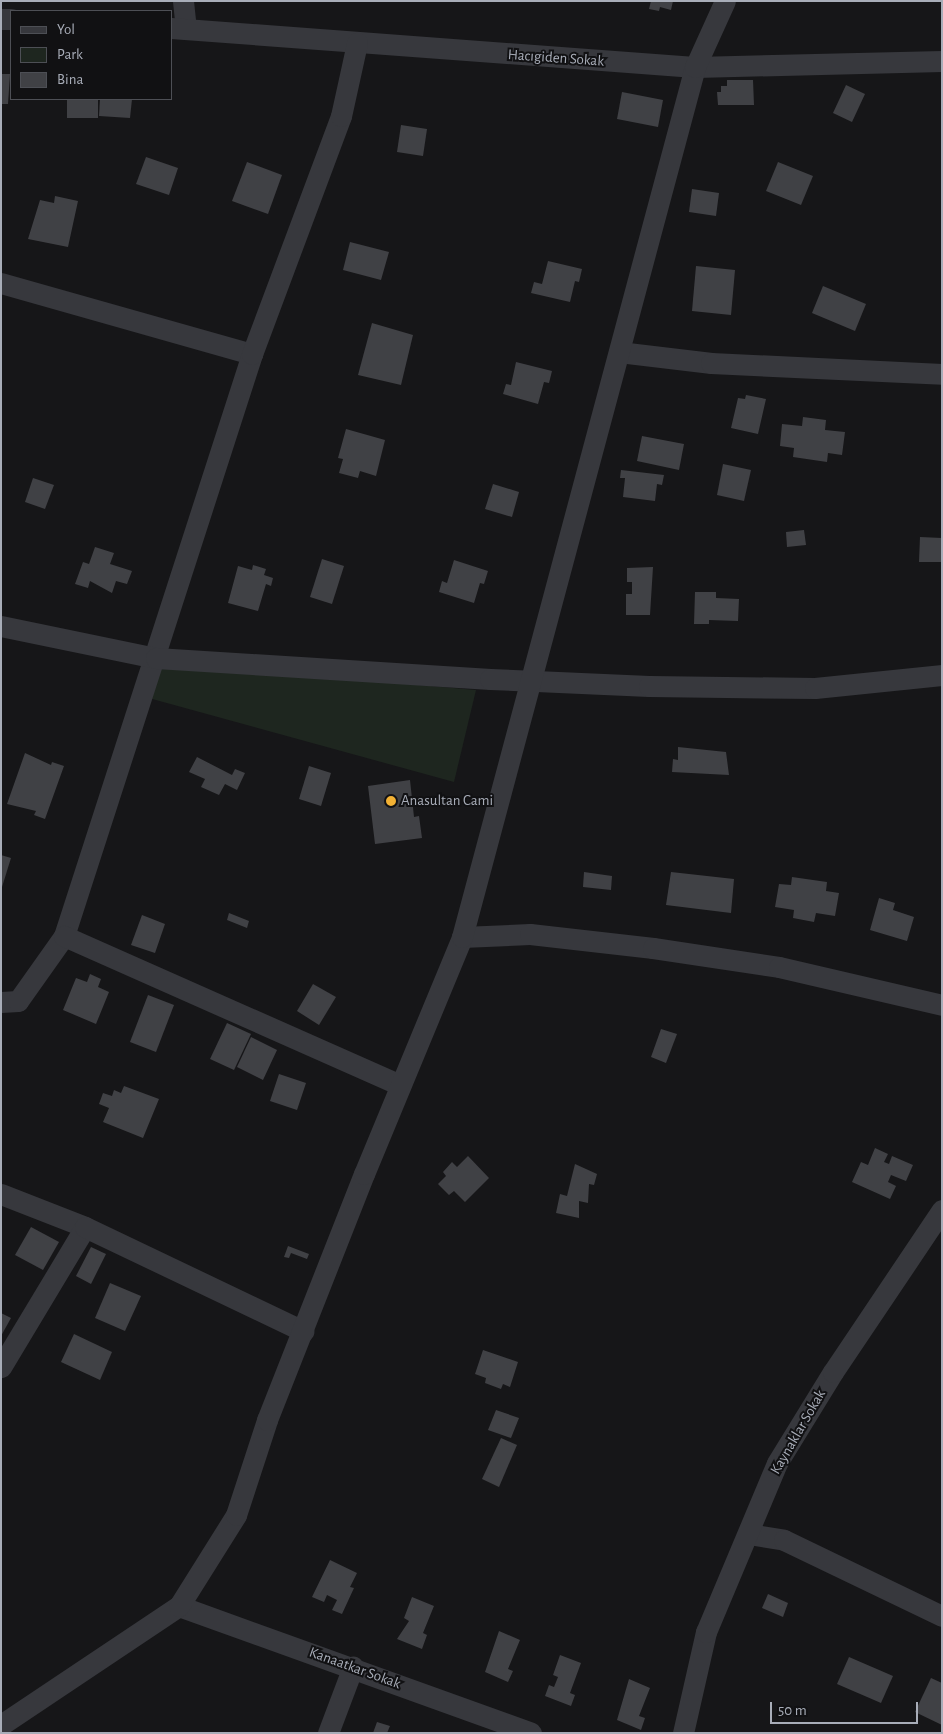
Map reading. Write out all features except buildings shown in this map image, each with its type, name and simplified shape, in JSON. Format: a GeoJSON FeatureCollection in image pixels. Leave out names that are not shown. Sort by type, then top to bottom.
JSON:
{"type":"FeatureCollection","features":[{"type":"Feature","properties":{"kind":"street"},"geometry":{"type":"LineString","coordinates":[[179,29],[183,1]]}},
{"type":"Feature","properties":{"kind":"street"},"geometry":{"type":"LineString","coordinates":[[1,1725],[179,1606],[236,1515],[268,1420],[302,1330],[462,937],[695,67],[725,1]]}},
{"type":"Feature","properties":{"kind":"street","name":"Hacıgiden Sokak"},"geometry":{"type":"LineString","coordinates":[[179,29],[695,67],[942,61]]}},
{"type":"Feature","properties":{"kind":"street"},"geometry":{"type":"LineString","coordinates":[[1,1002],[18,1001],[64,936],[156,658],[252,354],[341,116],[357,43]]}},
{"type":"Feature","properties":{"kind":"street"},"geometry":{"type":"LineString","coordinates":[[1,283],[252,354]]}},
{"type":"Feature","properties":{"kind":"street"},"geometry":{"type":"LineString","coordinates":[[619,352],[711,363],[942,374]]}},
{"type":"Feature","properties":{"kind":"street"},"geometry":{"type":"LineString","coordinates":[[1,626],[156,658],[649,686],[815,688],[942,675]]}},
{"type":"Feature","properties":{"kind":"street"},"geometry":{"type":"LineString","coordinates":[[462,937],[530,934],[653,948],[779,967],[942,1005]]}},
{"type":"Feature","properties":{"kind":"street"},"geometry":{"type":"LineString","coordinates":[[64,936],[401,1085]]}},
{"type":"Feature","properties":{"kind":"street"},"geometry":{"type":"LineString","coordinates":[[1,1194],[85,1227],[302,1330]]}},
{"type":"Feature","properties":{"kind":"street","name":"Kaynaklar Sokak"},"geometry":{"type":"LineString","coordinates":[[683,1733],[706,1632],[777,1463],[833,1372],[942,1210]]}},
{"type":"Feature","properties":{"kind":"street"},"geometry":{"type":"LineString","coordinates":[[1,1367],[85,1227]]}},
{"type":"Feature","properties":{"kind":"street"},"geometry":{"type":"LineString","coordinates":[[748,1534],[784,1540],[942,1616]]}},
{"type":"Feature","properties":{"kind":"street","name":"Kanaatkar Sokak"},"geometry":{"type":"LineString","coordinates":[[179,1606],[354,1667],[531,1733]]}},
{"type":"Feature","properties":{"kind":"street"},"geometry":{"type":"LineString","coordinates":[[328,1733],[354,1667]]}},
{"type":"Feature","properties":{"kind":"green space"},"geometry":{"type":"Polygon","coordinates":[[[166,663],[476,690],[454,782],[145,697],[155,670],[166,663]]]}},
{"type":"Feature","properties":{"kind":"place","name":"Anasultan Cami"},"geometry":{"type":"Point","coordinates":[391,801]}}]}
